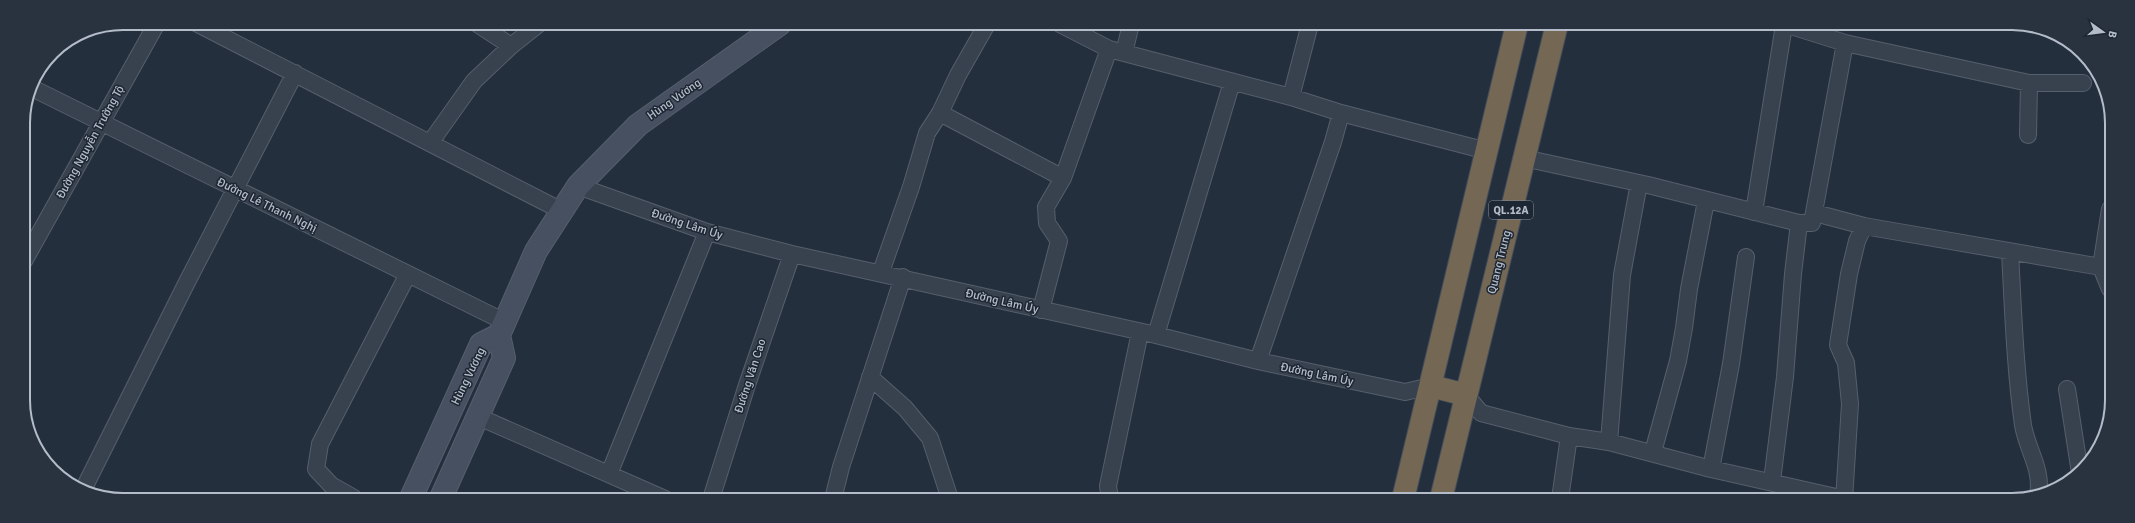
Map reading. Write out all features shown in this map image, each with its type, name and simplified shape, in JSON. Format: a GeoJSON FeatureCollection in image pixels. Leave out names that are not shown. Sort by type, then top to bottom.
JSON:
{"type":"FeatureCollection","features":[{"type":"Feature","properties":{"kind":"highway","name":"QL.12A"},"geometry":{"type":"LineString","coordinates":[[1404,493],[1516,30]]}},
{"type":"Feature","properties":{"kind":"highway","name":"Quang Trung"},"geometry":{"type":"LineString","coordinates":[[1442,493],[1556,30]]}},
{"type":"Feature","properties":{"kind":"highway"},"geometry":{"type":"LineString","coordinates":[[1430,386],[1466,395]]}},
{"type":"Feature","properties":{"kind":"street","name":"Đường Nguyễn Trường Tộ"},"geometry":{"type":"LineString","coordinates":[[30,250],[153,30]]}},
{"type":"Feature","properties":{"kind":"street"},"geometry":{"type":"LineString","coordinates":[[210,30],[562,211]]}},
{"type":"Feature","properties":{"kind":"street"},"geometry":{"type":"LineString","coordinates":[[487,30],[511,46]]}},
{"type":"Feature","properties":{"kind":"street"},"geometry":{"type":"LineString","coordinates":[[430,143],[474,81],[511,46],[531,30]]}},
{"type":"Feature","properties":{"kind":"street","name":"Hùng Vương"},"geometry":{"type":"LineString","coordinates":[[443,493],[479,417],[504,358],[502,328],[536,251],[578,186],[638,125],[772,30]]}},
{"type":"Feature","properties":{"kind":"street"},"geometry":{"type":"LineString","coordinates":[[881,272],[912,187],[928,133],[984,30]]}},
{"type":"Feature","properties":{"kind":"street"},"geometry":{"type":"LineString","coordinates":[[1072,30],[1109,49],[1291,97],[1341,113],[1487,151]]}},
{"type":"Feature","properties":{"kind":"street"},"geometry":{"type":"LineString","coordinates":[[1124,53],[1130,30]]}},
{"type":"Feature","properties":{"kind":"street"},"geometry":{"type":"LineString","coordinates":[[1291,97],[1308,30]]}},
{"type":"Feature","properties":{"kind":"street"},"geometry":{"type":"LineString","coordinates":[[1754,212],[1783,30]]}},
{"type":"Feature","properties":{"kind":"street"},"geometry":{"type":"LineString","coordinates":[[1804,30],[1845,43],[2029,83],[2083,83]]}},
{"type":"Feature","properties":{"kind":"street"},"geometry":{"type":"LineString","coordinates":[[1524,158],[1639,183],[1706,201],[1799,223],[1812,223],[1845,43]]}},
{"type":"Feature","properties":{"kind":"street"},"geometry":{"type":"LineString","coordinates":[[1041,310],[1059,241],[1047,223],[1046,207],[1063,178],[1109,49]]}},
{"type":"Feature","properties":{"kind":"street"},"geometry":{"type":"LineString","coordinates":[[86,485],[186,284],[296,73]]}},
{"type":"Feature","properties":{"kind":"street"},"geometry":{"type":"LineString","coordinates":[[1109,493],[1108,486],[1148,333],[1232,82]]}},
{"type":"Feature","properties":{"kind":"street"},"geometry":{"type":"LineString","coordinates":[[2028,135],[2029,83]]}},
{"type":"Feature","properties":{"kind":"street","name":"Đường Lê Thanh Nghị"},"geometry":{"type":"LineString","coordinates":[[36,90],[408,274],[502,328]]}},
{"type":"Feature","properties":{"kind":"street"},"geometry":{"type":"LineString","coordinates":[[940,113],[1063,178]]}},
{"type":"Feature","properties":{"kind":"street"},"geometry":{"type":"LineString","coordinates":[[1258,361],[1333,142],[1341,113]]}},
{"type":"Feature","properties":{"kind":"street"},"geometry":{"type":"LineString","coordinates":[[1609,442],[1622,274],[1639,183]]}},
{"type":"Feature","properties":{"kind":"street","name":"Đường Lâm Úy"},"geometry":{"type":"LineString","coordinates":[[578,186],[707,232],[792,254],[881,272],[1041,310],[1148,333],[1258,361],[1405,392],[1430,386]]}},
{"type":"Feature","properties":{"kind":"street"},"geometry":{"type":"LineString","coordinates":[[1653,452],[1678,361],[1689,289],[1706,201]]}},
{"type":"Feature","properties":{"kind":"street"},"geometry":{"type":"LineString","coordinates":[[1815,213],[1864,226],[2010,252],[2101,266]]}},
{"type":"Feature","properties":{"kind":"street"},"geometry":{"type":"LineString","coordinates":[[1772,481],[1785,377],[1793,274],[1799,223]]}},
{"type":"Feature","properties":{"kind":"street"},"geometry":{"type":"LineString","coordinates":[[1846,493],[1850,404],[1846,363],[1838,345],[1849,274],[1857,241],[1864,226]]}},
{"type":"Feature","properties":{"kind":"street"},"geometry":{"type":"LineString","coordinates":[[609,474],[707,232]]}},
{"type":"Feature","properties":{"kind":"street"},"geometry":{"type":"LineString","coordinates":[[2105,241],[2101,266],[2105,276]]}},
{"type":"Feature","properties":{"kind":"street"},"geometry":{"type":"LineString","coordinates":[[2010,252],[2016,363],[2024,426],[2040,476],[2039,489]]}},
{"type":"Feature","properties":{"kind":"street","name":"Đường Văn Cao"},"geometry":{"type":"LineString","coordinates":[[713,493],[747,385],[792,254]]}},
{"type":"Feature","properties":{"kind":"street"},"geometry":{"type":"LineString","coordinates":[[1711,469],[1731,364],[1746,257]]}},
{"type":"Feature","properties":{"kind":"street"},"geometry":{"type":"LineString","coordinates":[[344,493],[331,486],[316,469],[320,444],[408,274]]}},
{"type":"Feature","properties":{"kind":"street"},"geometry":{"type":"LineString","coordinates":[[835,493],[841,467],[903,277]]}},
{"type":"Feature","properties":{"kind":"street","name":"Hùng Vương"},"geometry":{"type":"LineString","coordinates":[[413,493],[481,344],[502,328]]}},
{"type":"Feature","properties":{"kind":"street"},"geometry":{"type":"LineString","coordinates":[[870,377],[905,408],[930,438],[948,493]]}},
{"type":"Feature","properties":{"kind":"street"},"geometry":{"type":"LineString","coordinates":[[2067,389],[2079,464]]}},
{"type":"Feature","properties":{"kind":"street"},"geometry":{"type":"LineString","coordinates":[[1466,395],[1481,413],[1569,436],[1609,442],[1653,452],[1711,469],[1772,481],[1821,493]]}},
{"type":"Feature","properties":{"kind":"street"},"geometry":{"type":"LineString","coordinates":[[479,417],[652,493]]}},
{"type":"Feature","properties":{"kind":"street"},"geometry":{"type":"LineString","coordinates":[[1561,493],[1569,436]]}}]}
